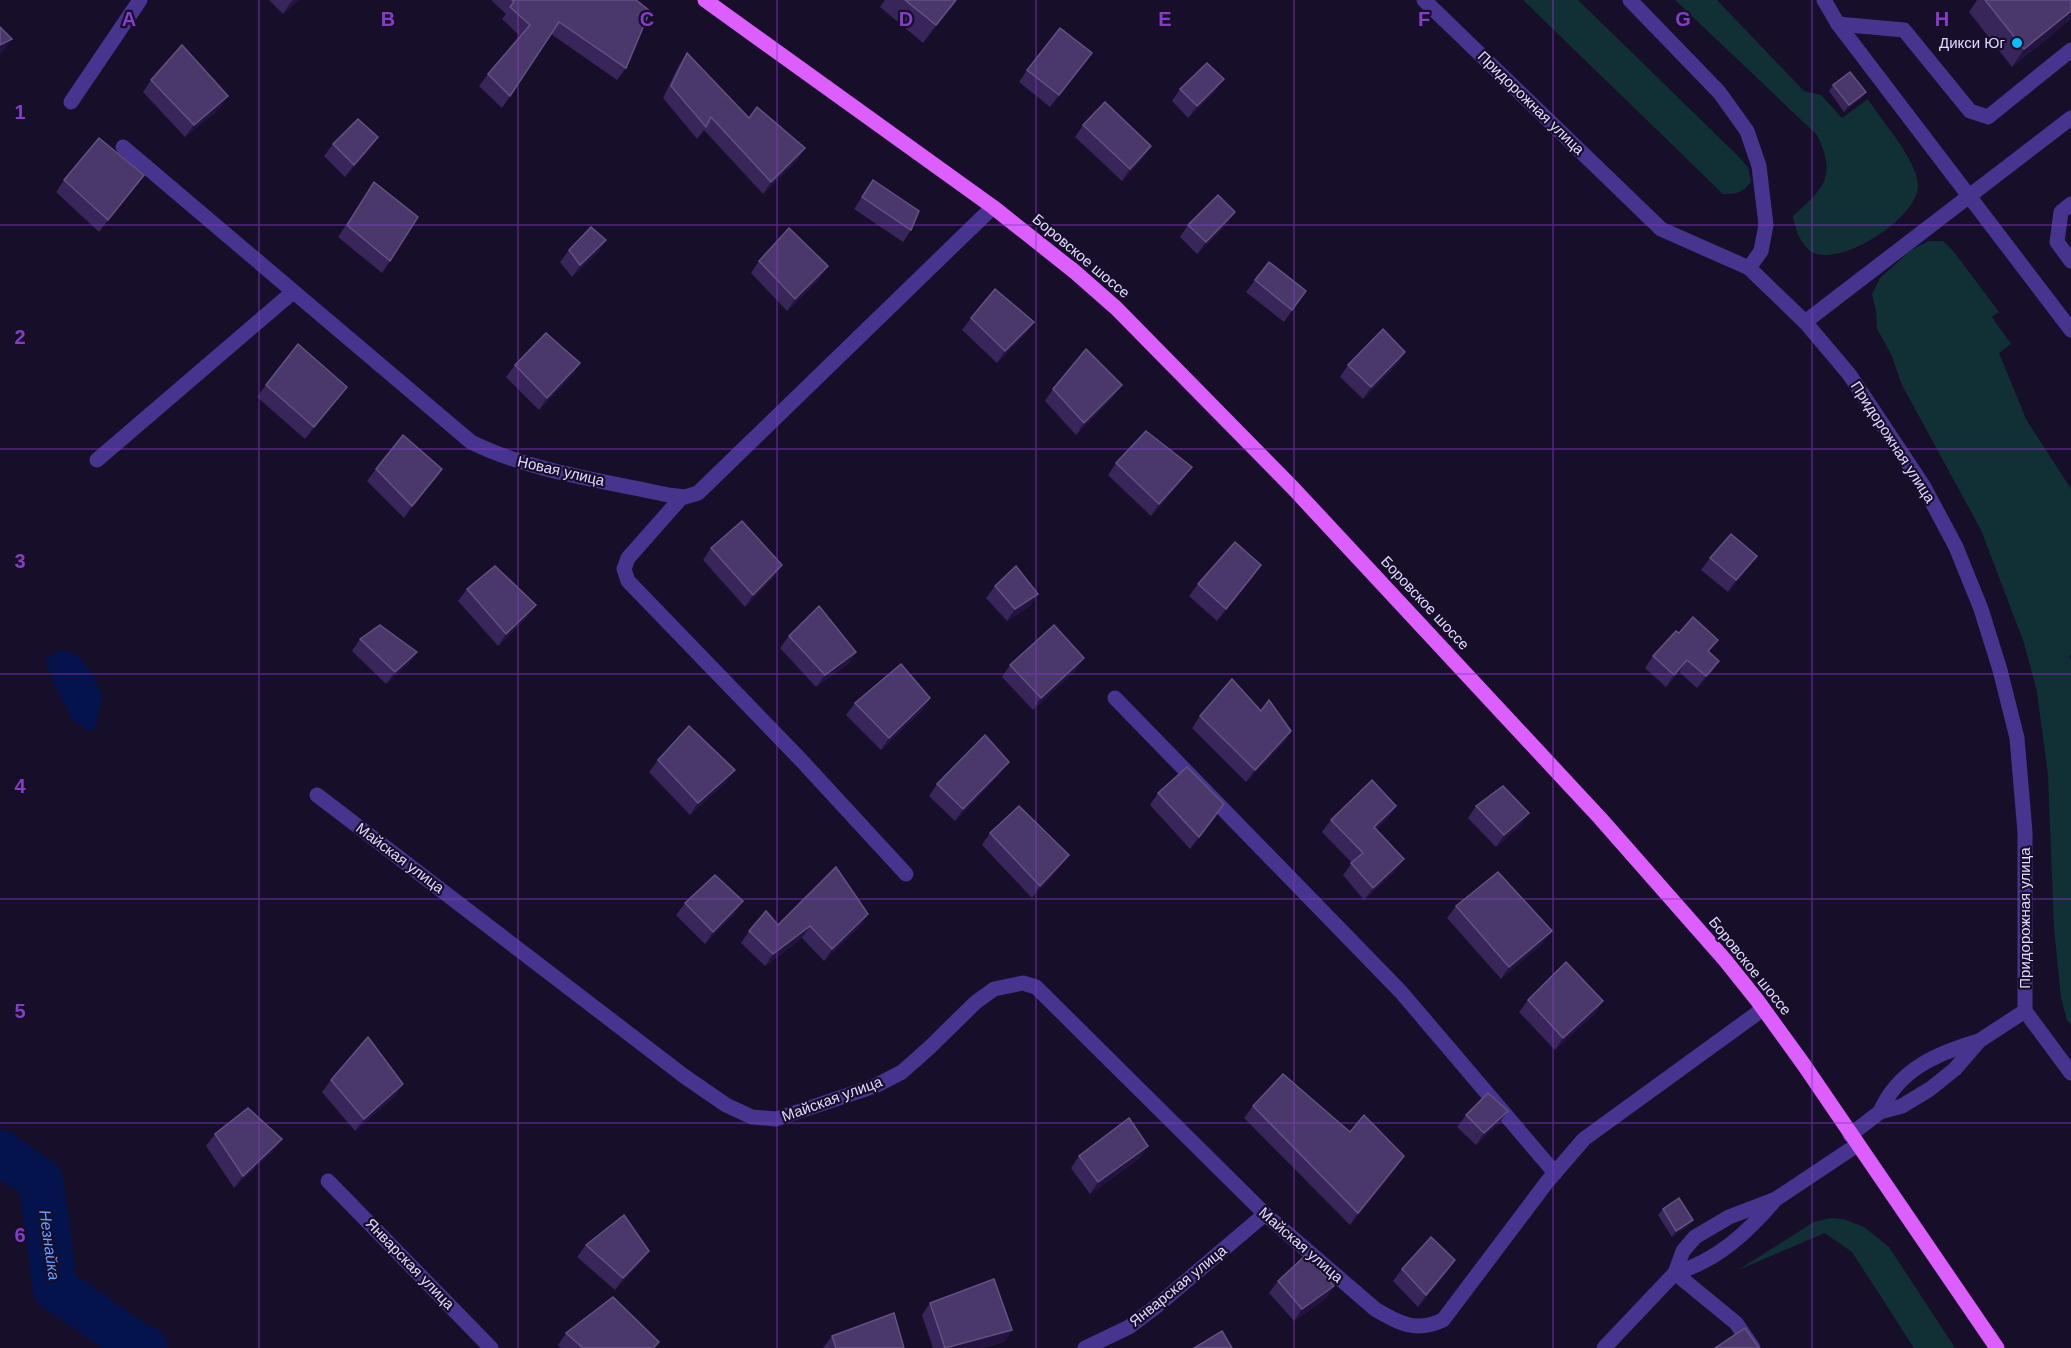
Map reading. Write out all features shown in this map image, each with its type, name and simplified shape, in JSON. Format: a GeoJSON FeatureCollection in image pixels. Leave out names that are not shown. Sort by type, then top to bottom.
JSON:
{"type":"FeatureCollection","features":[{"type":"Feature","properties":{"kind":"main road","name":"Боровское шоссе"},"geometry":{"type":"LineString","coordinates":[[705,0],[993,207],[1075,272],[1116,309],[1293,488],[1600,818],[1725,960],[1764,1009],[1997,1348]]}},
{"type":"Feature","properties":{"kind":"street"},"geometry":{"type":"LineString","coordinates":[[71,102],[140,0]]}},
{"type":"Feature","properties":{"kind":"street","name":"Придорожная улица"},"geometry":{"type":"LineString","coordinates":[[1424,0],[1661,228],[1749,268],[1805,322],[1849,374],[1924,487],[1956,547],[1981,609],[2000,670],[2017,738],[2025,832],[2025,1011]]}},
{"type":"Feature","properties":{"kind":"street"},"geometry":{"type":"LineString","coordinates":[[1630,0],[1719,92],[1747,131],[1759,166],[1766,225],[1761,251],[1749,268]]}},
{"type":"Feature","properties":{"kind":"street"},"geometry":{"type":"LineString","coordinates":[[1824,0],[1838,24],[2071,330]]}},
{"type":"Feature","properties":{"kind":"street"},"geometry":{"type":"LineString","coordinates":[[1838,24],[1904,30],[1970,111],[1988,117],[2071,50]]}},
{"type":"Feature","properties":{"kind":"street"},"geometry":{"type":"LineString","coordinates":[[1805,322],[2071,118]]}},
{"type":"Feature","properties":{"kind":"street","name":"Новая улица"},"geometry":{"type":"LineString","coordinates":[[123,147],[471,442],[492,453],[518,462],[682,497]]}},
{"type":"Feature","properties":{"kind":"street"},"geometry":{"type":"LineString","coordinates":[[2071,204],[2061,212],[2057,242],[2071,261]]}},
{"type":"Feature","properties":{"kind":"street"},"geometry":{"type":"LineString","coordinates":[[906,874],[800,759],[628,581],[624,569],[628,558],[682,497],[698,493],[993,207]]}},
{"type":"Feature","properties":{"kind":"street"},"geometry":{"type":"LineString","coordinates":[[97,460],[293,292]]}},
{"type":"Feature","properties":{"kind":"street"},"geometry":{"type":"LineString","coordinates":[[1115,698],[1401,992],[1555,1173],[1584,1138],[1764,1009]]}},
{"type":"Feature","properties":{"kind":"street","name":"Майская улица"},"geometry":{"type":"LineString","coordinates":[[317,795],[684,1076],[726,1105],[752,1117],[776,1119],[875,1086],[902,1072],[930,1048],[976,1002],[994,989],[1023,983],[1036,987],[1265,1214],[1375,1309],[1395,1321],[1429,1326],[1443,1320],[1555,1173]]}},
{"type":"Feature","properties":{"kind":"street"},"geometry":{"type":"LineString","coordinates":[[1675,1273],[1695,1267],[1744,1234],[1776,1199],[1854,1140],[1880,1112],[1887,1096],[1902,1079],[1946,1051],[1979,1041],[2025,1011],[2071,1073]]}},
{"type":"Feature","properties":{"kind":"street"},"geometry":{"type":"LineString","coordinates":[[1880,1112],[1902,1106],[1937,1084],[1955,1069],[1979,1041]]}},
{"type":"Feature","properties":{"kind":"street","name":"Январская улица"},"geometry":{"type":"LineString","coordinates":[[328,1181],[491,1348]]}},
{"type":"Feature","properties":{"kind":"street"},"geometry":{"type":"LineString","coordinates":[[1604,1348],[1675,1273],[1683,1251],[1695,1237],[1729,1217],[1776,1199]]}},
{"type":"Feature","properties":{"kind":"street","name":"Январская улица"},"geometry":{"type":"LineString","coordinates":[[1085,1348],[1129,1327],[1265,1214]]}},
{"type":"Feature","properties":{"kind":"street"},"geometry":{"type":"LineString","coordinates":[[1675,1273],[1736,1323],[1753,1348]]}},
{"type":"Feature","properties":{"kind":"green space"},"geometry":{"type":"Polygon","coordinates":[[[1523,0],[1578,0],[1748,167],[1751,181],[1746,188],[1732,194],[1723,194],[1523,0]]]}},
{"type":"Feature","properties":{"kind":"green space"},"geometry":{"type":"Polygon","coordinates":[[[1675,0],[1717,0],[1804,91],[1821,95],[1842,118],[1868,99],[1906,153],[1916,176],[1918,186],[1914,199],[1904,213],[1890,227],[1854,248],[1836,254],[1820,255],[1808,249],[1800,238],[1793,216],[1813,197],[1824,181],[1826,161],[1817,135],[1675,0]]]}},
{"type":"Feature","properties":{"kind":"green space"},"geometry":{"type":"Polygon","coordinates":[[[1929,241],[1943,241],[1954,252],[1999,312],[1992,317],[2011,344],[1999,353],[2026,419],[2071,489],[2071,655],[2069,656],[2071,661],[2071,1025],[2067,1020],[2061,998],[2054,928],[2048,775],[2037,692],[2024,643],[1981,530],[1902,385],[1891,354],[1877,329],[1872,294],[1880,278],[1911,250],[1929,241]]]}},
{"type":"Feature","properties":{"kind":"green space"},"geometry":{"type":"Polygon","coordinates":[[[1831,1218],[1843,1219],[1864,1227],[1889,1247],[1955,1348],[1914,1348],[1852,1252],[1825,1233],[1738,1270],[1814,1222],[1831,1218]]]}},
{"type":"Feature","properties":{"kind":"shaded area"},"geometry":{"type":"Polygon","coordinates":[[[62,650],[78,656],[94,676],[102,697],[96,727],[89,731],[72,720],[52,679],[45,658],[62,650]]]}},
{"type":"Feature","properties":{"kind":"building"},"geometry":{"type":"Polygon","coordinates":[[[512,0],[636,0],[650,11],[626,68],[559,22],[510,96],[488,74],[530,25],[510,7],[514,2],[512,0]]]}},
{"type":"Feature","properties":{"kind":"building"},"geometry":{"type":"Polygon","coordinates":[[[905,0],[956,0],[936,25],[905,0]]]}},
{"type":"Feature","properties":{"kind":"building"},"geometry":{"type":"Polygon","coordinates":[[[1985,0],[2071,0],[2071,11],[2024,49],[1985,0]]]}},
{"type":"Feature","properties":{"kind":"building"},"geometry":{"type":"Polygon","coordinates":[[[0,27],[12,39],[0,45],[0,27]]]}},
{"type":"Feature","properties":{"kind":"building"},"geometry":{"type":"Polygon","coordinates":[[[1060,28],[1092,53],[1059,95],[1027,70],[1060,28]]]}},
{"type":"Feature","properties":{"kind":"building"},"geometry":{"type":"Polygon","coordinates":[[[182,45],[228,96],[194,125],[151,80],[182,45]]]}},
{"type":"Feature","properties":{"kind":"building"},"geometry":{"type":"Polygon","coordinates":[[[687,53],[749,118],[757,107],[805,148],[771,182],[711,117],[706,127],[671,86],[687,53]]]}},
{"type":"Feature","properties":{"kind":"building"},"geometry":{"type":"Polygon","coordinates":[[[1207,63],[1224,79],[1197,106],[1180,89],[1207,63]]]}},
{"type":"Feature","properties":{"kind":"building"},"geometry":{"type":"Polygon","coordinates":[[[1850,72],[1866,92],[1849,105],[1833,85],[1850,72]]]}},
{"type":"Feature","properties":{"kind":"building"},"geometry":{"type":"Polygon","coordinates":[[[1105,102],[1151,146],[1130,169],[1083,125],[1105,102]]]}},
{"type":"Feature","properties":{"kind":"building"},"geometry":{"type":"Polygon","coordinates":[[[358,119],[378,137],[354,165],[333,144],[358,119]]]}},
{"type":"Feature","properties":{"kind":"building"},"geometry":{"type":"Polygon","coordinates":[[[99,138],[144,175],[108,220],[64,180],[99,138]]]}},
{"type":"Feature","properties":{"kind":"building"},"geometry":{"type":"Polygon","coordinates":[[[873,180],[919,211],[911,230],[862,197],[873,180]]]}},
{"type":"Feature","properties":{"kind":"building"},"geometry":{"type":"Polygon","coordinates":[[[374,182],[418,217],[390,261],[347,225],[374,182]]]}},
{"type":"Feature","properties":{"kind":"building"},"geometry":{"type":"Polygon","coordinates":[[[1218,195],[1235,212],[1206,242],[1188,225],[1218,195]]]}},
{"type":"Feature","properties":{"kind":"building"},"geometry":{"type":"Polygon","coordinates":[[[591,227],[606,240],[580,265],[569,250],[591,227]]]}},
{"type":"Feature","properties":{"kind":"building"},"geometry":{"type":"Polygon","coordinates":[[[789,228],[828,266],[795,299],[759,261],[789,228]]]}},
{"type":"Feature","properties":{"kind":"building"},"geometry":{"type":"Polygon","coordinates":[[[1269,262],[1306,291],[1292,310],[1255,280],[1269,262]]]}},
{"type":"Feature","properties":{"kind":"building"},"geometry":{"type":"Polygon","coordinates":[[[995,289],[1034,322],[1005,351],[971,318],[995,289]]]}},
{"type":"Feature","properties":{"kind":"building"},"geometry":{"type":"Polygon","coordinates":[[[1383,329],[1405,352],[1371,387],[1348,365],[1383,329]]]}},
{"type":"Feature","properties":{"kind":"building"},"geometry":{"type":"Polygon","coordinates":[[[546,333],[580,363],[547,398],[515,365],[546,333]]]}},
{"type":"Feature","properties":{"kind":"building"},"geometry":{"type":"Polygon","coordinates":[[[298,344],[347,387],[314,427],[266,385],[298,344]]]}},
{"type":"Feature","properties":{"kind":"building"},"geometry":{"type":"Polygon","coordinates":[[[1086,349],[1122,385],[1084,423],[1053,389],[1086,349]]]}},
{"type":"Feature","properties":{"kind":"building"},"geometry":{"type":"Polygon","coordinates":[[[1146,431],[1192,467],[1159,504],[1116,463],[1146,431]]]}},
{"type":"Feature","properties":{"kind":"building"},"geometry":{"type":"Polygon","coordinates":[[[403,435],[442,469],[412,506],[376,469],[403,435]]]}},
{"type":"Feature","properties":{"kind":"building"},"geometry":{"type":"Polygon","coordinates":[[[742,521],[782,565],[753,595],[711,548],[742,521]]]}},
{"type":"Feature","properties":{"kind":"building"},"geometry":{"type":"Polygon","coordinates":[[[1731,534],[1757,556],[1736,580],[1710,558],[1731,534]]]}},
{"type":"Feature","properties":{"kind":"building"},"geometry":{"type":"Polygon","coordinates":[[[1235,542],[1261,565],[1226,609],[1198,584],[1235,542]]]}},
{"type":"Feature","properties":{"kind":"building"},"geometry":{"type":"Polygon","coordinates":[[[495,566],[536,605],[506,634],[467,589],[495,566]]]}},
{"type":"Feature","properties":{"kind":"building"},"geometry":{"type":"Polygon","coordinates":[[[1016,566],[1038,594],[1015,609],[995,586],[1016,566]]]}},
{"type":"Feature","properties":{"kind":"building"},"geometry":{"type":"Polygon","coordinates":[[[819,606],[856,652],[825,675],[789,636],[819,606]]]}},
{"type":"Feature","properties":{"kind":"building"},"geometry":{"type":"Polygon","coordinates":[[[1693,617],[1718,640],[1708,651],[1719,661],[1706,676],[1687,660],[1674,675],[1653,656],[1676,631],[1679,633],[1693,617]]]}},
{"type":"Feature","properties":{"kind":"building"},"geometry":{"type":"Polygon","coordinates":[[[380,625],[417,652],[395,672],[360,639],[380,625]]]}},
{"type":"Feature","properties":{"kind":"building"},"geometry":{"type":"Polygon","coordinates":[[[1054,625],[1084,658],[1041,698],[1010,665],[1054,625]]]}},
{"type":"Feature","properties":{"kind":"building"},"geometry":{"type":"Polygon","coordinates":[[[901,664],[930,698],[889,738],[855,703],[901,664]]]}},
{"type":"Feature","properties":{"kind":"building"},"geometry":{"type":"Polygon","coordinates":[[[1232,679],[1261,711],[1269,700],[1291,731],[1255,770],[1200,716],[1232,679]]]}},
{"type":"Feature","properties":{"kind":"building"},"geometry":{"type":"Polygon","coordinates":[[[689,726],[735,770],[698,803],[658,760],[689,726]]]}},
{"type":"Feature","properties":{"kind":"building"},"geometry":{"type":"Polygon","coordinates":[[[985,735],[1009,762],[963,809],[937,784],[985,735]]]}},
{"type":"Feature","properties":{"kind":"building"},"geometry":{"type":"Polygon","coordinates":[[[1187,767],[1224,804],[1199,837],[1158,793],[1187,767]]]}},
{"type":"Feature","properties":{"kind":"building"},"geometry":{"type":"Polygon","coordinates":[[[1372,780],[1396,806],[1374,827],[1404,859],[1373,888],[1351,863],[1363,853],[1331,820],[1372,780]]]}},
{"type":"Feature","properties":{"kind":"building"},"geometry":{"type":"Polygon","coordinates":[[[1503,786],[1529,813],[1504,835],[1476,806],[1503,786]]]}},
{"type":"Feature","properties":{"kind":"building"},"geometry":{"type":"Polygon","coordinates":[[[1019,806],[1069,855],[1040,886],[990,833],[1019,806]]]}},
{"type":"Feature","properties":{"kind":"building"},"geometry":{"type":"Polygon","coordinates":[[[836,867],[868,914],[832,949],[810,926],[773,954],[749,931],[766,911],[778,925],[836,867]]]}},
{"type":"Feature","properties":{"kind":"building"},"geometry":{"type":"Polygon","coordinates":[[[1498,872],[1552,931],[1509,967],[1456,906],[1498,872]]]}},
{"type":"Feature","properties":{"kind":"building"},"geometry":{"type":"Polygon","coordinates":[[[715,875],[743,901],[713,932],[685,903],[715,875]]]}},
{"type":"Feature","properties":{"kind":"building"},"geometry":{"type":"Polygon","coordinates":[[[1566,962],[1603,1001],[1563,1038],[1528,1000],[1566,962]]]}},
{"type":"Feature","properties":{"kind":"building"},"geometry":{"type":"Polygon","coordinates":[[[368,1037],[403,1084],[364,1119],[331,1080],[368,1037]]]}},
{"type":"Feature","properties":{"kind":"building"},"geometry":{"type":"Polygon","coordinates":[[[1283,1074],[1350,1132],[1364,1115],[1404,1156],[1358,1213],[1253,1106],[1283,1074]]]}},
{"type":"Feature","properties":{"kind":"building"},"geometry":{"type":"Polygon","coordinates":[[[1488,1093],[1508,1111],[1484,1133],[1466,1115],[1488,1093]]]}},
{"type":"Feature","properties":{"kind":"building"},"geometry":{"type":"Polygon","coordinates":[[[248,1108],[282,1139],[243,1176],[215,1134],[248,1108]]]}},
{"type":"Feature","properties":{"kind":"building"},"geometry":{"type":"Polygon","coordinates":[[[1129,1118],[1148,1146],[1098,1182],[1079,1156],[1129,1118]]]}},
{"type":"Feature","properties":{"kind":"building"},"geometry":{"type":"Polygon","coordinates":[[[1679,1198],[1693,1220],[1676,1231],[1663,1209],[1679,1198]]]}},
{"type":"Feature","properties":{"kind":"building"},"geometry":{"type":"Polygon","coordinates":[[[624,1215],[649,1251],[623,1278],[586,1245],[624,1215]]]}},
{"type":"Feature","properties":{"kind":"building"},"geometry":{"type":"Polygon","coordinates":[[[1431,1237],[1455,1260],[1426,1295],[1402,1269],[1431,1237]]]}},
{"type":"Feature","properties":{"kind":"building"},"geometry":{"type":"Polygon","coordinates":[[[1306,1255],[1334,1286],[1302,1309],[1278,1281],[1306,1255]]]}},
{"type":"Feature","properties":{"kind":"building"},"geometry":{"type":"Polygon","coordinates":[[[994,1279],[1012,1330],[945,1348],[930,1303],[994,1279]]]}},
{"type":"Feature","properties":{"kind":"building"},"geometry":{"type":"Polygon","coordinates":[[[613,1297],[659,1342],[653,1348],[583,1348],[566,1333],[613,1297]]]}},
{"type":"Feature","properties":{"kind":"building"},"geometry":{"type":"Polygon","coordinates":[[[894,1313],[904,1348],[836,1348],[832,1336],[894,1313]]]}},
{"type":"Feature","properties":{"kind":"building"},"geometry":{"type":"Polygon","coordinates":[[[1745,1328],[1759,1348],[1715,1348],[1745,1328]]]}},
{"type":"Feature","properties":{"kind":"building"},"geometry":{"type":"Polygon","coordinates":[[[1222,1331],[1232,1348],[1194,1348],[1222,1331]]]}},
{"type":"Feature","properties":{"kind":"waterway","name":"Незнайка"},"geometry":{"type":"LineString","coordinates":[[0,1152],[41,1181],[55,1288],[137,1345],[145,1348]]}},
{"type":"Feature","properties":{"kind":"place","name":"Дикси Юг"},"geometry":{"type":"Point","coordinates":[2017,43]}}]}
